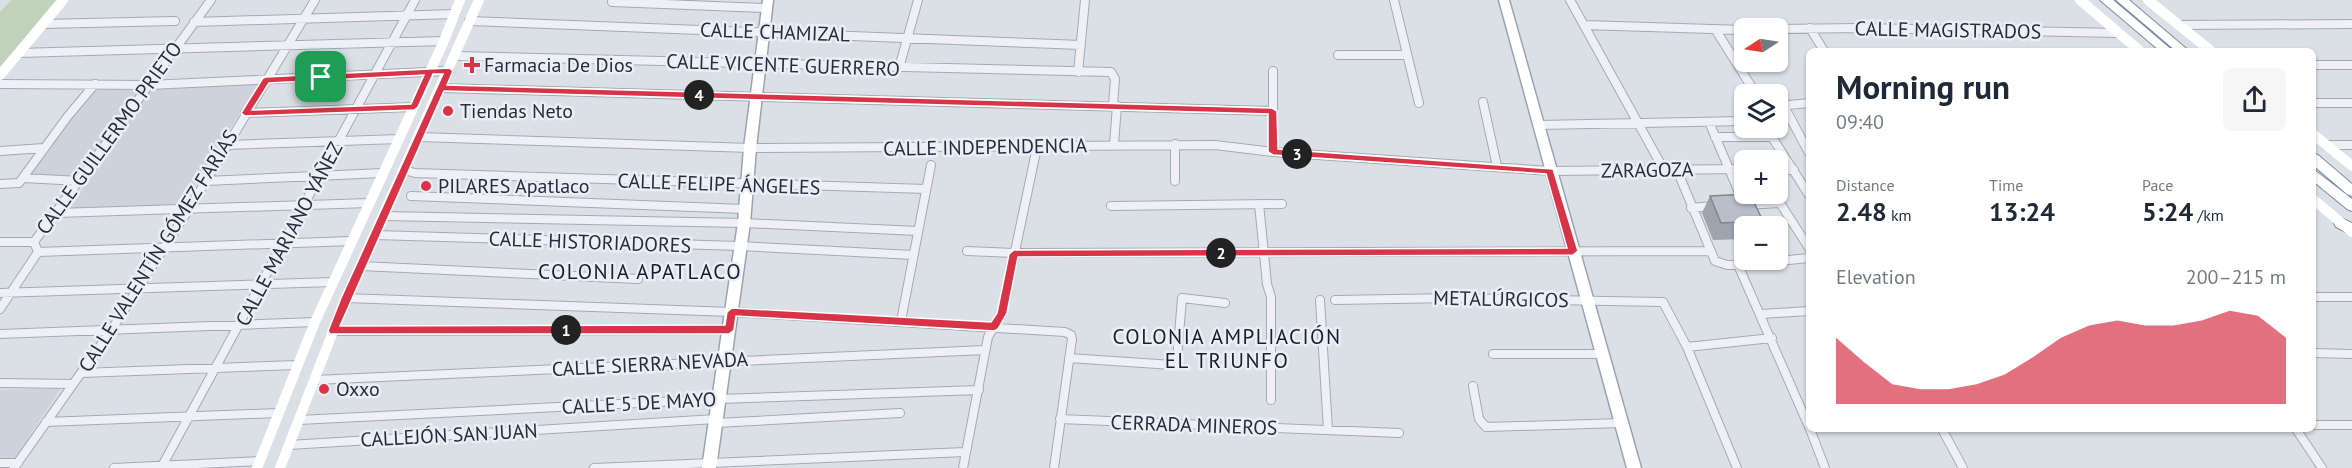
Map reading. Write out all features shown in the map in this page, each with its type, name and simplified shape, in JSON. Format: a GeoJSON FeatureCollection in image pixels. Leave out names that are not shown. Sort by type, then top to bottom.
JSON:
{"type":"FeatureCollection","features":[{"type":"Feature","properties":{"kind":"highway"},"geometry":{"type":"LineString","coordinates":[[2106,0],[2163,48]]}},
{"type":"Feature","properties":{"kind":"highway"},"geometry":{"type":"LineString","coordinates":[[2122,0],[2179,48]]}},
{"type":"Feature","properties":{"kind":"highway"},"geometry":{"type":"LineString","coordinates":[[2316,161],[2352,191]]}},
{"type":"Feature","properties":{"kind":"highway"},"geometry":{"type":"LineString","coordinates":[[2316,176],[2352,206]]}},
{"type":"Feature","properties":{"kind":"main road"},"geometry":{"type":"LineString","coordinates":[[1504,0],[1634,468]]}},
{"type":"Feature","properties":{"kind":"main road"},"geometry":{"type":"LineString","coordinates":[[710,465],[744,223],[750,148],[768,4]]}},
{"type":"Feature","properties":{"kind":"street"},"geometry":{"type":"LineString","coordinates":[[0,75],[63,0]]}},
{"type":"Feature","properties":{"kind":"street","name":"CALLE GUILLERMO PRIETO"},"geometry":{"type":"LineString","coordinates":[[0,309],[38,252],[34,242],[211,0]]}},
{"type":"Feature","properties":{"kind":"street","name":"CALLE VALENTÍN GÓMEZ FARÍAS"},"geometry":{"type":"LineString","coordinates":[[16,465],[139,288],[315,0]]}},
{"type":"Feature","properties":{"kind":"street","name":"CALLE MARIANO YÁÑEZ"},"geometry":{"type":"LineString","coordinates":[[162,466],[416,0]]}},
{"type":"Feature","properties":{"kind":"street"},"geometry":{"type":"LineString","coordinates":[[280,468],[346,298],[449,71],[478,0]]}},
{"type":"Feature","properties":{"kind":"street"},"geometry":{"type":"LineString","coordinates":[[899,68],[918,0]]}},
{"type":"Feature","properties":{"kind":"street"},"geometry":{"type":"LineString","coordinates":[[1078,72],[1085,0]]}},
{"type":"Feature","properties":{"kind":"street"},"geometry":{"type":"LineString","coordinates":[[1394,0],[1419,103]]}},
{"type":"Feature","properties":{"kind":"street"},"geometry":{"type":"LineString","coordinates":[[1570,0],[1664,170]]}},
{"type":"Feature","properties":{"kind":"street"},"geometry":{"type":"LineString","coordinates":[[2080,0],[2136,48]]}},
{"type":"Feature","properties":{"kind":"street"},"geometry":{"type":"LineString","coordinates":[[2148,0],[2207,48]]}},
{"type":"Feature","properties":{"kind":"street"},"geometry":{"type":"LineString","coordinates":[[114,468],[258,465],[315,322],[444,42],[460,1]]}},
{"type":"Feature","properties":{"kind":"street"},"geometry":{"type":"LineString","coordinates":[[612,2],[768,4]]}},
{"type":"Feature","properties":{"kind":"street"},"geometry":{"type":"LineString","coordinates":[[194,22],[455,14]]}},
{"type":"Feature","properties":{"kind":"street"},"geometry":{"type":"LineString","coordinates":[[43,24],[175,21]]}},
{"type":"Feature","properties":{"kind":"street","name":"CALLE CHAMIZAL"},"geometry":{"type":"LineString","coordinates":[[469,21],[908,36],[1081,45]]}},
{"type":"Feature","properties":{"kind":"street"},"geometry":{"type":"LineString","coordinates":[[2179,25],[2352,24]]}},
{"type":"Feature","properties":{"kind":"street"},"geometry":{"type":"LineString","coordinates":[[1584,25],[1734,30]]}},
{"type":"Feature","properties":{"kind":"street"},"geometry":{"type":"LineString","coordinates":[[1810,28],[1822,48]]}},
{"type":"Feature","properties":{"kind":"street"},"geometry":{"type":"LineString","coordinates":[[1715,29],[1750,84]]}},
{"type":"Feature","properties":{"kind":"street","name":"CALLE MAGISTRADOS"},"geometry":{"type":"LineString","coordinates":[[1788,29],[2119,33]]}},
{"type":"Feature","properties":{"kind":"street"},"geometry":{"type":"LineString","coordinates":[[19,53],[444,42]]}},
{"type":"Feature","properties":{"kind":"street"},"geometry":{"type":"LineString","coordinates":[[1338,56],[1406,55]]}},
{"type":"Feature","properties":{"kind":"street","name":"CALLE VICENTE GUERRERO"},"geometry":{"type":"LineString","coordinates":[[455,56],[1111,72],[1115,79],[1115,106]]}},
{"type":"Feature","properties":{"kind":"street"},"geometry":{"type":"LineString","coordinates":[[2316,65],[2352,65]]}},
{"type":"Feature","properties":{"kind":"street"},"geometry":{"type":"LineString","coordinates":[[0,84],[149,85],[449,71]]}},
{"type":"Feature","properties":{"kind":"street"},"geometry":{"type":"LineString","coordinates":[[1273,71],[1273,152]]}},
{"type":"Feature","properties":{"kind":"street"},"geometry":{"type":"LineString","coordinates":[[21,180],[95,84]]}},
{"type":"Feature","properties":{"kind":"street"},"geometry":{"type":"LineString","coordinates":[[441,88],[1272,111]]}},
{"type":"Feature","properties":{"kind":"street"},"geometry":{"type":"LineString","coordinates":[[1483,102],[1497,166]]}},
{"type":"Feature","properties":{"kind":"street"},"geometry":{"type":"LineString","coordinates":[[1788,105],[1806,103]]}},
{"type":"Feature","properties":{"kind":"street"},"geometry":{"type":"LineString","coordinates":[[2316,103],[2352,104]]}},
{"type":"Feature","properties":{"kind":"street"},"geometry":{"type":"LineString","coordinates":[[1114,144],[1115,106]]}},
{"type":"Feature","properties":{"kind":"street"},"geometry":{"type":"LineString","coordinates":[[245,113],[414,107]]}},
{"type":"Feature","properties":{"kind":"street"},"geometry":{"type":"LineString","coordinates":[[1788,118],[1806,148]]}},
{"type":"Feature","properties":{"kind":"street"},"geometry":{"type":"LineString","coordinates":[[1538,125],[1734,122]]}},
{"type":"Feature","properties":{"kind":"street"},"geometry":{"type":"LineString","coordinates":[[1709,123],[1744,205]]}},
{"type":"Feature","properties":{"kind":"street"},"geometry":{"type":"LineString","coordinates":[[1715,137],[1767,136],[1775,140],[1806,190]]}},
{"type":"Feature","properties":{"kind":"street","name":"CALLE INDEPENDENCIA"},"geometry":{"type":"LineString","coordinates":[[419,137],[750,148],[1215,145],[1273,152],[1550,171]]}},
{"type":"Feature","properties":{"kind":"street"},"geometry":{"type":"LineString","coordinates":[[2316,137],[2352,166]]}},
{"type":"Feature","properties":{"kind":"street"},"geometry":{"type":"LineString","coordinates":[[226,145],[399,139]]}},
{"type":"Feature","properties":{"kind":"street"},"geometry":{"type":"LineString","coordinates":[[1175,144],[1175,181]]}},
{"type":"Feature","properties":{"kind":"street"},"geometry":{"type":"LineString","coordinates":[[2326,145],[2352,145]]}},
{"type":"Feature","properties":{"kind":"street"},"geometry":{"type":"LineString","coordinates":[[963,468],[988,337],[1002,313],[1037,147]]}},
{"type":"Feature","properties":{"kind":"street"},"geometry":{"type":"LineString","coordinates":[[0,151],[44,148]]}},
{"type":"Feature","properties":{"kind":"street"},"geometry":{"type":"LineString","coordinates":[[901,321],[931,165]]}},
{"type":"Feature","properties":{"kind":"street","name":"ZARAGOZA"},"geometry":{"type":"LineString","coordinates":[[1550,171],[1734,169]]}},
{"type":"Feature","properties":{"kind":"street"},"geometry":{"type":"LineString","coordinates":[[1677,170],[1709,251],[1715,261],[1734,265]]}},
{"type":"Feature","properties":{"kind":"street"},"geometry":{"type":"LineString","coordinates":[[1788,170],[1794,170]]}},
{"type":"Feature","properties":{"kind":"street","name":"CALLE FELIPE ÁNGELES"},"geometry":{"type":"LineString","coordinates":[[404,171],[746,185],[926,189]]}},
{"type":"Feature","properties":{"kind":"street"},"geometry":{"type":"LineString","coordinates":[[206,181],[383,173]]}},
{"type":"Feature","properties":{"kind":"street"},"geometry":{"type":"LineString","coordinates":[[0,184],[21,180],[80,181]]}},
{"type":"Feature","properties":{"kind":"street"},"geometry":{"type":"LineString","coordinates":[[411,196],[744,208]]}},
{"type":"Feature","properties":{"kind":"street"},"geometry":{"type":"LineString","coordinates":[[1734,206],[1780,202],[1806,243]]}},
{"type":"Feature","properties":{"kind":"street"},"geometry":{"type":"LineString","coordinates":[[2316,202],[2348,228]]}},
{"type":"Feature","properties":{"kind":"street"},"geometry":{"type":"LineString","coordinates":[[57,213],[369,203]]}},
{"type":"Feature","properties":{"kind":"street"},"geometry":{"type":"LineString","coordinates":[[1259,204],[1271,297],[1271,400]]}},
{"type":"Feature","properties":{"kind":"street"},"geometry":{"type":"LineString","coordinates":[[1111,206],[1282,204]]}},
{"type":"Feature","properties":{"kind":"street"},"geometry":{"type":"LineString","coordinates":[[1691,208],[1723,206]]}},
{"type":"Feature","properties":{"kind":"street"},"geometry":{"type":"LineString","coordinates":[[384,216],[744,223],[918,231]]}},
{"type":"Feature","properties":{"kind":"street","name":"CALLE HISTORIADORES"},"geometry":{"type":"LineString","coordinates":[[375,235],[740,246],[913,255]]}},
{"type":"Feature","properties":{"kind":"street"},"geometry":{"type":"LineString","coordinates":[[38,252],[351,241]]}},
{"type":"Feature","properties":{"kind":"street"},"geometry":{"type":"LineString","coordinates":[[0,242],[34,242]]}},
{"type":"Feature","properties":{"kind":"street"},"geometry":{"type":"LineString","coordinates":[[967,250],[1014,254],[1709,251]]}},
{"type":"Feature","properties":{"kind":"street"},"geometry":{"type":"LineString","coordinates":[[1788,260],[1806,258]]}},
{"type":"Feature","properties":{"kind":"street"},"geometry":{"type":"LineString","coordinates":[[361,266],[638,279]]}},
{"type":"Feature","properties":{"kind":"street"},"geometry":{"type":"LineString","coordinates":[[1740,270],[1772,338],[1806,421]]}},
{"type":"Feature","properties":{"kind":"street"},"geometry":{"type":"LineString","coordinates":[[0,293],[333,282]]}},
{"type":"Feature","properties":{"kind":"street"},"geometry":{"type":"LineString","coordinates":[[2316,297],[2352,297]]}},
{"type":"Feature","properties":{"kind":"street"},"geometry":{"type":"LineString","coordinates":[[346,298],[732,312],[1065,332],[1071,335],[1072,339],[1054,468]]}},
{"type":"Feature","properties":{"kind":"street"},"geometry":{"type":"LineString","coordinates":[[1069,358],[1168,366],[1175,364],[1182,298],[1225,303]]}},
{"type":"Feature","properties":{"kind":"street","name":"METALÚRGICOS"},"geometry":{"type":"LineString","coordinates":[[1335,300],[1451,298],[1658,300],[1666,305],[1687,347]]}},
{"type":"Feature","properties":{"kind":"street"},"geometry":{"type":"LineString","coordinates":[[1320,300],[1328,430]]}},
{"type":"Feature","properties":{"kind":"street"},"geometry":{"type":"LineString","coordinates":[[1761,314],[1806,311]]}},
{"type":"Feature","properties":{"kind":"street"},"geometry":{"type":"LineString","coordinates":[[0,334],[315,322]]}},
{"type":"Feature","properties":{"kind":"street"},"geometry":{"type":"LineString","coordinates":[[334,331],[729,330]]}},
{"type":"Feature","properties":{"kind":"street"},"geometry":{"type":"LineString","coordinates":[[1737,468],[1687,347],[1772,338]]}},
{"type":"Feature","properties":{"kind":"street","name":"CALLE SIERRA NEVADA"},"geometry":{"type":"LineString","coordinates":[[314,380],[986,350]]}},
{"type":"Feature","properties":{"kind":"street"},"geometry":{"type":"LineString","coordinates":[[2316,353],[2352,354]]}},
{"type":"Feature","properties":{"kind":"street"},"geometry":{"type":"LineString","coordinates":[[1493,354],[1602,354]]}},
{"type":"Feature","properties":{"kind":"street"},"geometry":{"type":"LineString","coordinates":[[82,373],[297,365]]}},
{"type":"Feature","properties":{"kind":"street"},"geometry":{"type":"LineString","coordinates":[[0,383],[72,384]]}},
{"type":"Feature","properties":{"kind":"street"},"geometry":{"type":"LineString","coordinates":[[1473,386],[1479,419],[1486,427],[1622,423]]}},
{"type":"Feature","properties":{"kind":"street","name":"CALLE 5 DE MAYO"},"geometry":{"type":"LineString","coordinates":[[299,420],[719,399],[979,390]]}},
{"type":"Feature","properties":{"kind":"street"},"geometry":{"type":"LineString","coordinates":[[46,422],[278,413]]}},
{"type":"Feature","properties":{"kind":"street","name":"CALLEJÓN SAN JUAN"},"geometry":{"type":"LineString","coordinates":[[289,445],[900,413]]}},
{"type":"Feature","properties":{"kind":"street","name":"CERRADA MINEROS"},"geometry":{"type":"LineString","coordinates":[[1060,420],[1399,432]]}},
{"type":"Feature","properties":{"kind":"street"},"geometry":{"type":"LineString","coordinates":[[2316,425],[2352,424]]}},
{"type":"Feature","properties":{"kind":"street"},"geometry":{"type":"LineString","coordinates":[[1811,432],[1825,468]]}},
{"type":"Feature","properties":{"kind":"street"},"geometry":{"type":"LineString","coordinates":[[1944,432],[1963,468]]}},
{"type":"Feature","properties":{"kind":"street"},"geometry":{"type":"LineString","coordinates":[[2298,432],[2322,468]]}},
{"type":"Feature","properties":{"kind":"street"},"geometry":{"type":"LineString","coordinates":[[594,468],[710,465],[965,452]]}},
{"type":"Feature","properties":{"kind":"street"},"geometry":{"type":"LineString","coordinates":[[0,463],[16,465]]}},
{"type":"Feature","properties":{"kind":"shaded area"},"geometry":{"type":"Polygon","coordinates":[[[258,84],[181,208],[69,209],[151,88],[258,84]]]}},
{"type":"Feature","properties":{"kind":"shaded area"},"geometry":{"type":"Polygon","coordinates":[[[92,89],[140,90],[80,176],[28,174],[92,89]]]}},
{"type":"Feature","properties":{"kind":"shaded area"},"geometry":{"type":"Polygon","coordinates":[[[61,388],[15,458],[0,458],[0,390],[61,388]]]}},
{"type":"Feature","properties":{"kind":"green space"},"geometry":{"type":"Polygon","coordinates":[[[11,0],[56,0],[0,68],[0,12],[11,0]]]}},
{"type":"Feature","properties":{"kind":"building"},"geometry":{"type":"Polygon","coordinates":[[[1734,195],[1734,204],[1755,204],[1761,216],[1734,216],[1734,222],[1721,223],[1710,196],[1734,195]]]}},
{"type":"Feature","properties":{"kind":"place","name":"Farmacia De Dios"},"geometry":{"type":"Point","coordinates":[472,65]}},
{"type":"Feature","properties":{"kind":"place","name":"Tiendas Neto"},"geometry":{"type":"Point","coordinates":[448,111]}},
{"type":"Feature","properties":{"kind":"place","name":"PILARES Apatlaco"},"geometry":{"type":"Point","coordinates":[426,186]}},
{"type":"Feature","properties":{"kind":"place","name":"Oxxo"},"geometry":{"type":"Point","coordinates":[324,389]}},
{"type":"Feature","properties":{"kind":"district","name":"COLONIA APATLACO"},"geometry":{"type":"Point","coordinates":[640,271]}},
{"type":"Feature","properties":{"kind":"district","name":"COLONIA AMPLIACIÓN EL TRIUNFO"},"geometry":{"type":"Point","coordinates":[1227,348]}},
{"type":"Feature","properties":{"kind":"route"},"geometry":{"type":"LineString","coordinates":[[321,77],[266,80],[245,113],[414,107],[430,72],[449,71],[441,88],[1272,111],[1273,152],[1550,171],[1573,251],[1014,254],[1002,313],[994,327],[732,312],[729,330],[334,331],[346,298],[361,266],[441,88],[449,71],[321,77]]}}]}
